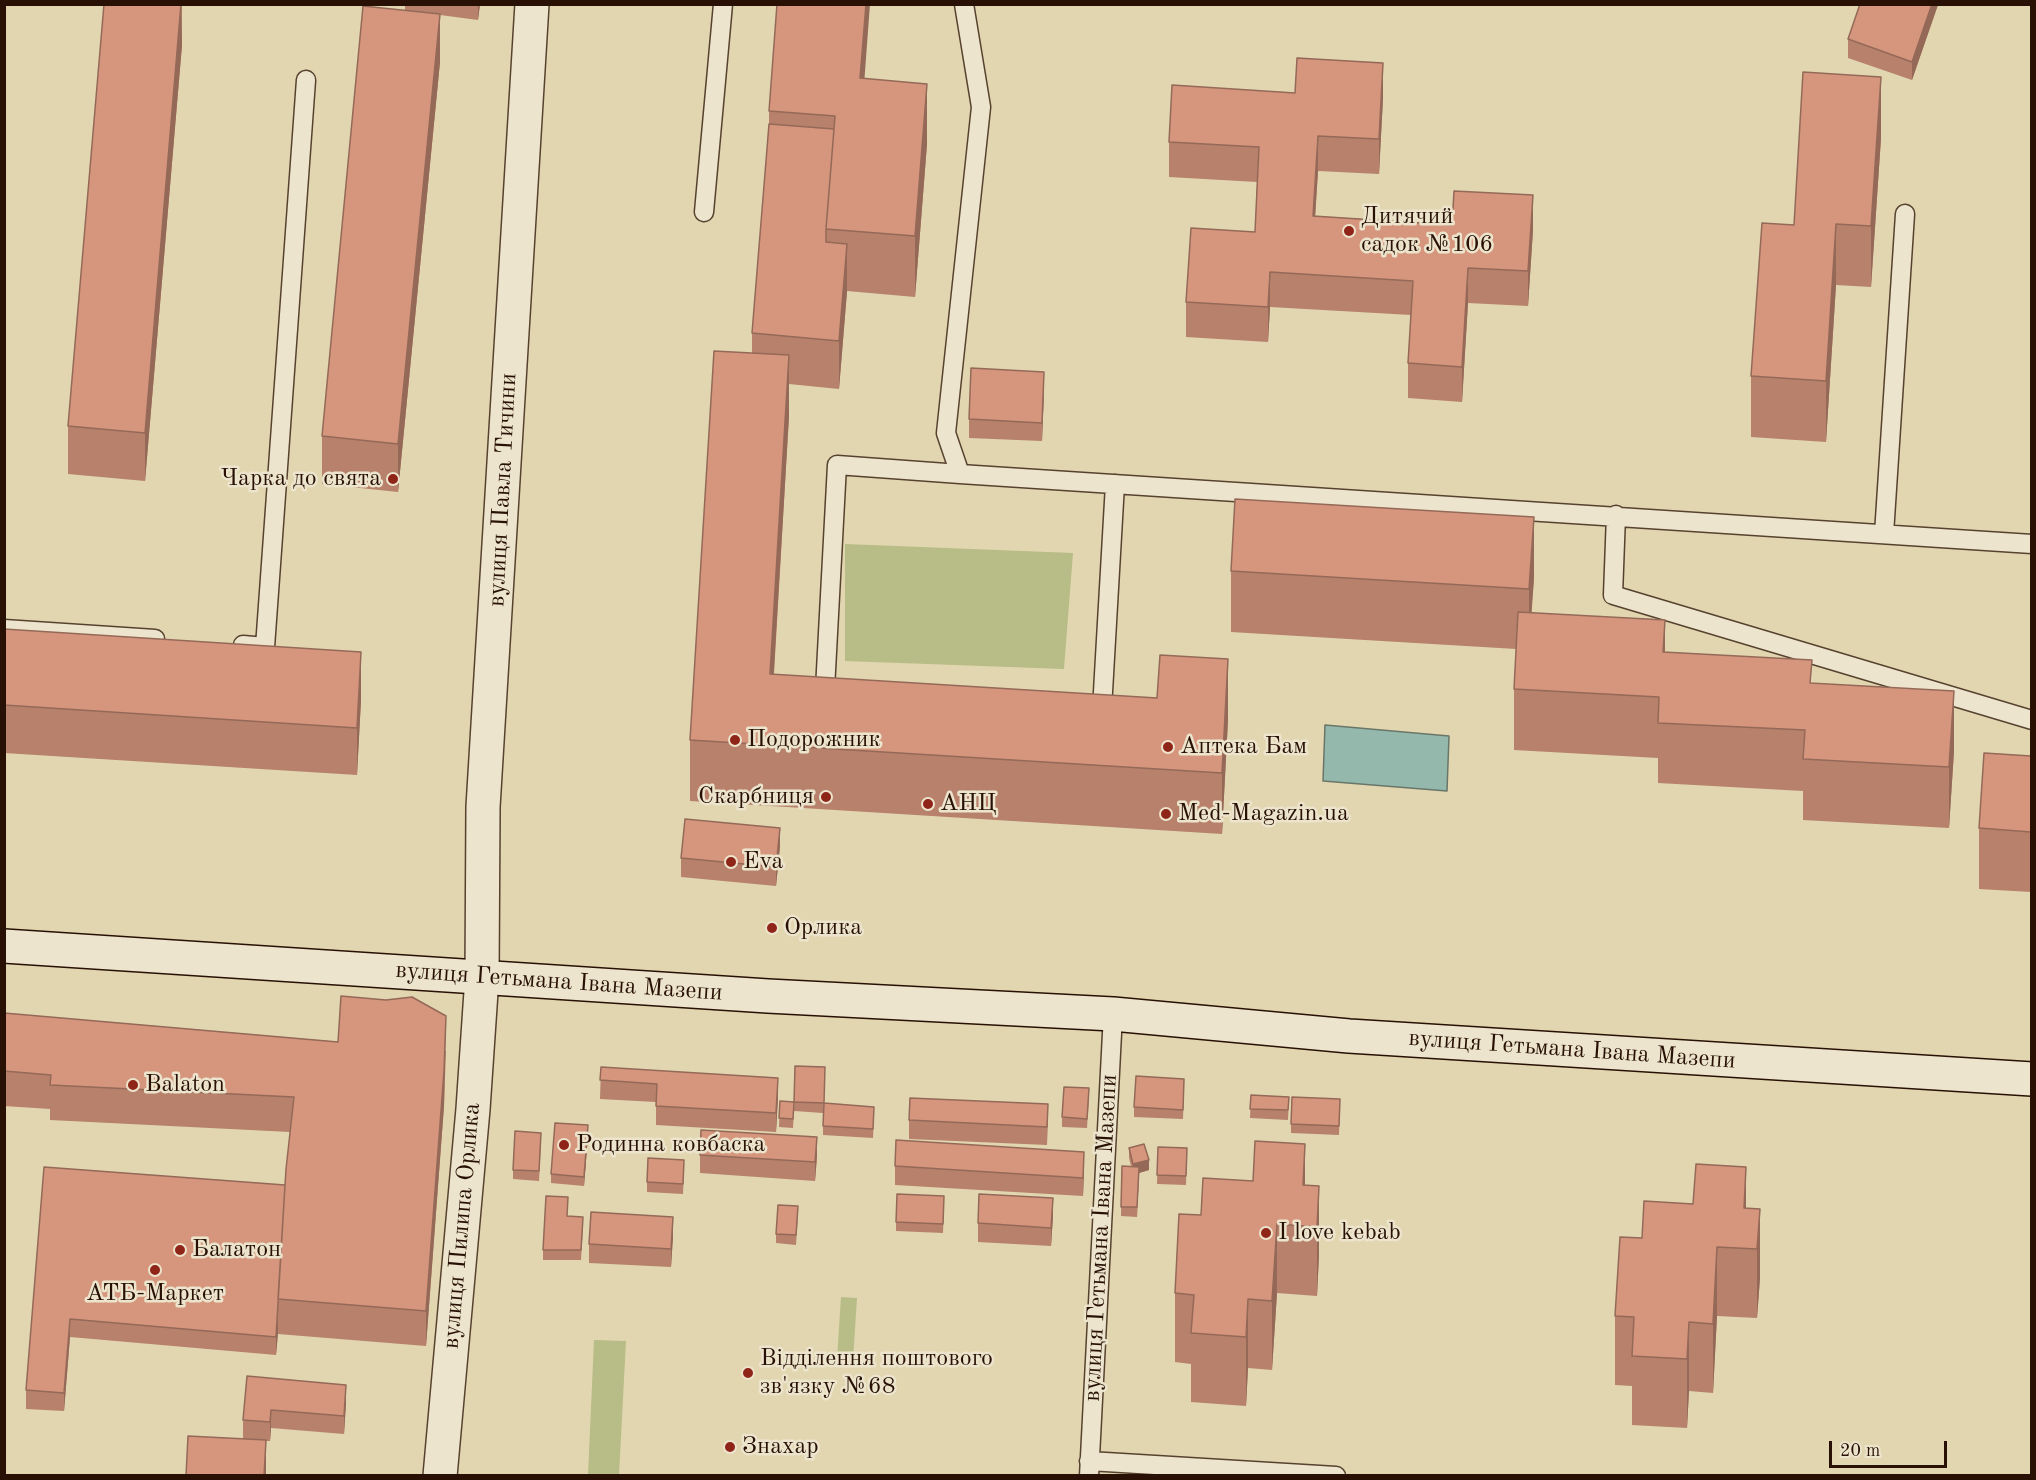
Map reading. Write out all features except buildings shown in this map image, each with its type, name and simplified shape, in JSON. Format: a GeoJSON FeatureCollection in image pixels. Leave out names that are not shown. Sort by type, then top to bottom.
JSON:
{"type":"FeatureCollection","features":[{"type":"Feature","properties":{"kind":"main road","name":"вулиця Павла Тичини"},"geometry":{"type":"LineString","coordinates":[[482,977],[483,807],[532,4]]}},
{"type":"Feature","properties":{"kind":"main road","name":"вулиця Гетьмана Івана Мазепи"},"geometry":{"type":"LineString","coordinates":[[4,946],[768,996],[1113,1014],[1361,1036],[2031,1078]]}},
{"type":"Feature","properties":{"kind":"main road","name":"вулиця Пилипа Орлика"},"geometry":{"type":"LineString","coordinates":[[440,1476],[473,1109],[482,977]]}},
{"type":"Feature","properties":{"kind":"lane"},"geometry":{"type":"LineString","coordinates":[[704,212],[723,4]]}},
{"type":"Feature","properties":{"kind":"lane"},"geometry":{"type":"LineString","coordinates":[[960,474],[946,433],[981,107],[964,4]]}},
{"type":"Feature","properties":{"kind":"lane"},"geometry":{"type":"LineString","coordinates":[[229,644],[265,646],[306,80]]}},
{"type":"Feature","properties":{"kind":"lane"},"geometry":{"type":"LineString","coordinates":[[1884,534],[1905,214]]}},
{"type":"Feature","properties":{"kind":"lane"},"geometry":{"type":"LineString","coordinates":[[860,692],[825,689],[837,465],[2031,544]]}},
{"type":"Feature","properties":{"kind":"lane"},"geometry":{"type":"LineString","coordinates":[[1079,708],[1102,710],[1115,484]]}},
{"type":"Feature","properties":{"kind":"lane"},"geometry":{"type":"LineString","coordinates":[[1616,515],[1613,595],[2031,720]]}},
{"type":"Feature","properties":{"kind":"lane"},"geometry":{"type":"LineString","coordinates":[[4,629],[170,640]]}},
{"type":"Feature","properties":{"kind":"lane","name":"вулиця Гетьмана Івана Мазепи"},"geometry":{"type":"LineString","coordinates":[[1113,1014],[1089,1468],[1336,1476]]}},
{"type":"Feature","properties":{"kind":"green space"},"geometry":{"type":"Polygon","coordinates":[[[845,544],[1073,553],[1064,669],[845,661],[845,544]]]}},
{"type":"Feature","properties":{"kind":"green space"},"geometry":{"type":"Polygon","coordinates":[[[841,1297],[857,1298],[853,1360],[837,1359],[841,1297]]]}},
{"type":"Feature","properties":{"kind":"green space"},"geometry":{"type":"Polygon","coordinates":[[[594,1340],[626,1341],[619,1475],[588,1475],[594,1340]]]}},
{"type":"Feature","properties":{"kind":"water"},"geometry":{"type":"Polygon","coordinates":[[[1325,725],[1449,736],[1447,791],[1323,781],[1325,725]]]}},
{"type":"Feature","properties":{"kind":"place","name":"Дитячий садок №106"},"geometry":{"type":"Point","coordinates":[1349,231]}},
{"type":"Feature","properties":{"kind":"place","name":"Чарка до свята"},"geometry":{"type":"Point","coordinates":[393,479]}},
{"type":"Feature","properties":{"kind":"place","name":"Подорожник"},"geometry":{"type":"Point","coordinates":[735,740]}},
{"type":"Feature","properties":{"kind":"place","name":"Аптека Бам"},"geometry":{"type":"Point","coordinates":[1168,747]}},
{"type":"Feature","properties":{"kind":"place","name":"Скарбниця"},"geometry":{"type":"Point","coordinates":[826,797]}},
{"type":"Feature","properties":{"kind":"place","name":"АНЦ"},"geometry":{"type":"Point","coordinates":[928,804]}},
{"type":"Feature","properties":{"kind":"place","name":"Med-Magazin.ua"},"geometry":{"type":"Point","coordinates":[1166,814]}},
{"type":"Feature","properties":{"kind":"place","name":"Eva"},"geometry":{"type":"Point","coordinates":[731,862]}},
{"type":"Feature","properties":{"kind":"place","name":"Орлика"},"geometry":{"type":"Point","coordinates":[772,928]}},
{"type":"Feature","properties":{"kind":"place","name":"Balaton"},"geometry":{"type":"Point","coordinates":[133,1085]}},
{"type":"Feature","properties":{"kind":"place","name":"Родинна ковбаска"},"geometry":{"type":"Point","coordinates":[564,1145]}},
{"type":"Feature","properties":{"kind":"place","name":"I love kebab"},"geometry":{"type":"Point","coordinates":[1266,1233]}},
{"type":"Feature","properties":{"kind":"place","name":"Балатон"},"geometry":{"type":"Point","coordinates":[180,1250]}},
{"type":"Feature","properties":{"kind":"place","name":"АТБ-Маркет"},"geometry":{"type":"Point","coordinates":[155,1270]}},
{"type":"Feature","properties":{"kind":"place","name":"Відділення поштового зв'язку №68"},"geometry":{"type":"Point","coordinates":[748,1373]}},
{"type":"Feature","properties":{"kind":"place","name":"Знахар"},"geometry":{"type":"Point","coordinates":[730,1447]}}]}
